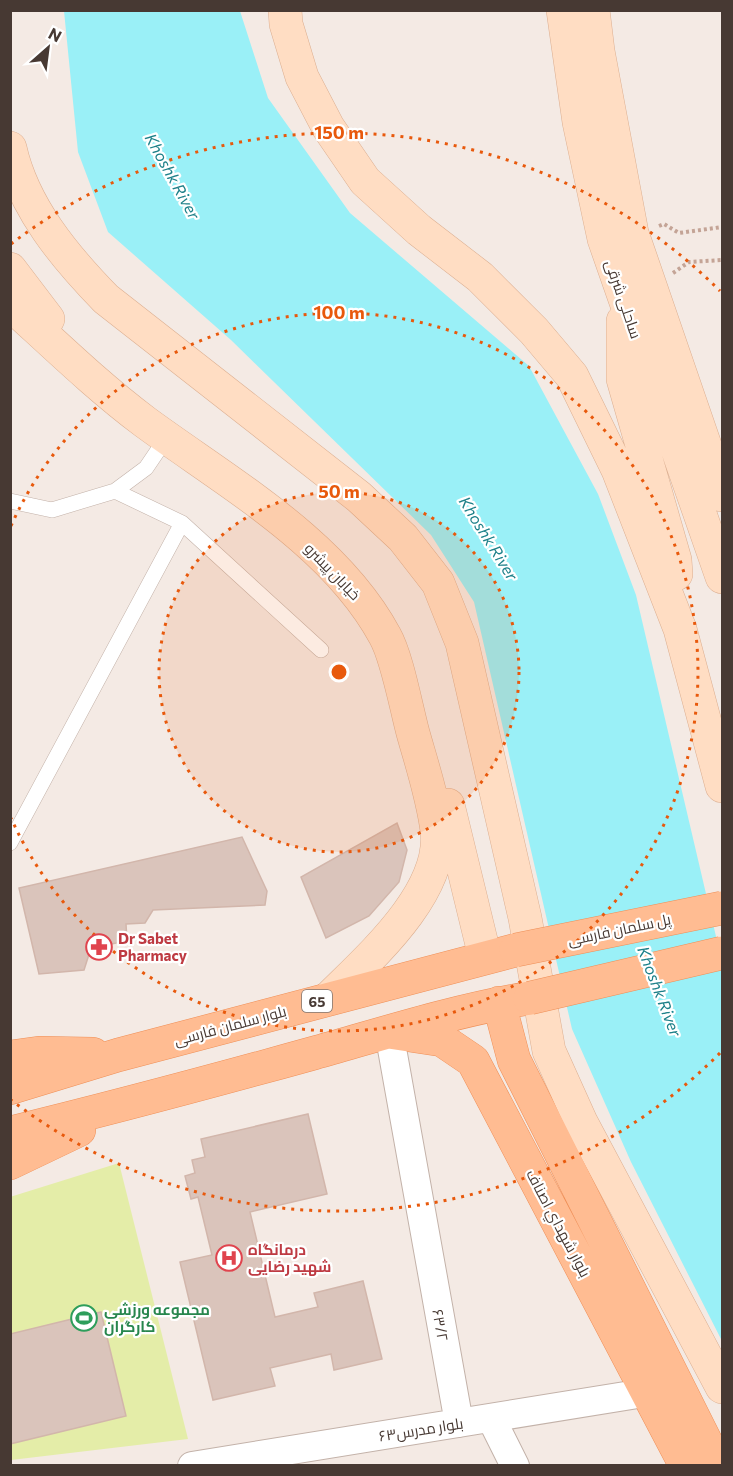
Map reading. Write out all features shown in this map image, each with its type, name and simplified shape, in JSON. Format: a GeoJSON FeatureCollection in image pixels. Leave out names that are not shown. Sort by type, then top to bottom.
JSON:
{"type":"FeatureCollection","features":[{"type":"Feature","properties":{"kind":"main road"},"geometry":{"type":"LineString","coordinates":[[285,10],[286,24],[302,77],[328,127],[365,181],[419,230],[480,277],[534,331],[572,376],[618,470],[680,629],[723,786]]}},
{"type":"Feature","properties":{"kind":"main road","name":"ساحلی شرقی"},"geometry":{"type":"LineString","coordinates":[[563,10],[579,122],[604,239],[634,288],[723,495]]}},
{"type":"Feature","properties":{"kind":"main road","name":"ساحلی شرقی"},"geometry":{"type":"LineString","coordinates":[[593,10],[632,233],[634,288],[723,577]]}},
{"type":"Feature","properties":{"kind":"main road"},"geometry":{"type":"LineString","coordinates":[[10,148],[37,214],[72,265],[106,299],[359,497],[403,538],[438,583],[462,644],[476,700],[525,918],[549,1051],[581,1122],[723,1387]]}},
{"type":"Feature","properties":{"kind":"main road","name":"خیابان پیشرو"},"geometry":{"type":"LineString","coordinates":[[10,269],[48,319],[117,381],[293,516],[358,576],[403,642],[441,778],[501,954]]}},
{"type":"Feature","properties":{"kind":"main road"},"geometry":{"type":"LineString","coordinates":[[634,288],[623,379],[675,560],[680,629]]}},
{"type":"Feature","properties":{"kind":"main road","name":"خیابان پیشرو"},"geometry":{"type":"LineString","coordinates":[[10,304],[73,362],[167,437],[220,473],[297,535],[355,588],[387,638],[427,782],[438,833],[433,864],[419,899],[380,947],[328,998]]}},
{"type":"Feature","properties":{"kind":"main road","name":"پل سلمان فارسی"},"geometry":{"type":"LineString","coordinates":[[501,954],[723,908]]}},
{"type":"Feature","properties":{"kind":"main road"},"geometry":{"type":"LineString","coordinates":[[10,1133],[134,1103],[389,1032],[723,953]]}},
{"type":"Feature","properties":{"kind":"main road","name":"بلوار سلمان فارسی"},"geometry":{"type":"LineString","coordinates":[[10,1088],[118,1055],[501,954]]}},
{"type":"Feature","properties":{"kind":"main road","name":"بلوار شهداي اصناف"},"geometry":{"type":"LineString","coordinates":[[515,1001],[514,1060],[663,1388],[686,1466]]}},
{"type":"Feature","properties":{"kind":"main road","name":"بلوار شهداي اصناف"},"geometry":{"type":"LineString","coordinates":[[389,1032],[442,1040],[473,1061],[663,1388],[718,1466]]}},
{"type":"Feature","properties":{"kind":"main road","name":"بلوار سلمان فارسی"},"geometry":{"type":"LineString","coordinates":[[10,1057],[39,1053],[118,1055]]}},
{"type":"Feature","properties":{"kind":"main road"},"geometry":{"type":"LineString","coordinates":[[10,1163],[134,1103]]}},
{"type":"Feature","properties":{"kind":"street","name":"۶۳/۲"},"geometry":{"type":"LineString","coordinates":[[389,1032],[459,1423]]}},
{"type":"Feature","properties":{"kind":"street","name":"بلوار مدرس۶۳"},"geometry":{"type":"LineString","coordinates":[[192,1466],[326,1455],[459,1423],[663,1388]]}},
{"type":"Feature","properties":{"kind":"street"},"geometry":{"type":"LineString","coordinates":[[491,1418],[514,1466]]}},
{"type":"Feature","properties":{"kind":"lane"},"geometry":{"type":"LineString","coordinates":[[10,501],[52,510],[115,491],[146,468],[167,437]]}},
{"type":"Feature","properties":{"kind":"lane"},"geometry":{"type":"LineString","coordinates":[[115,491],[182,523],[321,650]]}},
{"type":"Feature","properties":{"kind":"lane"},"geometry":{"type":"LineString","coordinates":[[10,843],[182,523]]}},
{"type":"Feature","properties":{"kind":"path"},"geometry":{"type":"LineString","coordinates":[[632,233],[664,224],[679,232],[723,228]]}},
{"type":"Feature","properties":{"kind":"path"},"geometry":{"type":"LineString","coordinates":[[634,288],[674,273],[689,262],[723,260]]}},
{"type":"Feature","properties":{"kind":"green space","name":"مجموعه ورزشی کارگران"},"geometry":{"type":"Polygon","coordinates":[[[119,1163],[188,1439],[11,1460],[10,1197],[119,1163]]]}},
{"type":"Feature","properties":{"kind":"water","name":"Khoshk River"},"geometry":{"type":"Polygon","coordinates":[[[64,11],[240,11],[268,98],[350,213],[529,366],[598,494],[636,595],[722,962],[722,1341],[631,1162],[572,1029],[474,602],[431,535],[231,340],[108,232],[78,152],[64,11]]]}},
{"type":"Feature","properties":{"kind":"building"},"geometry":{"type":"Polygon","coordinates":[[[397,823],[407,850],[399,882],[369,916],[326,938],[301,877],[397,823]]]}},
{"type":"Feature","properties":{"kind":"building"},"geometry":{"type":"Polygon","coordinates":[[[242,837],[267,891],[265,905],[153,910],[145,923],[126,924],[127,941],[91,948],[84,970],[39,974],[19,888],[242,837]]]}},
{"type":"Feature","properties":{"kind":"building","name":"درمانگاه شهید رضایی"},"geometry":{"type":"Polygon","coordinates":[[[308,1114],[327,1194],[250,1212],[275,1317],[318,1307],[314,1293],[363,1281],[382,1359],[334,1370],[331,1354],[270,1368],[275,1386],[213,1400],[180,1262],[212,1255],[198,1197],[191,1199],[185,1176],[195,1173],[192,1160],[205,1157],[201,1139],[308,1114]]]}},
{"type":"Feature","properties":{"kind":"building"},"geometry":{"type":"Polygon","coordinates":[[[101,1312],[126,1416],[10,1444],[10,1334],[101,1312]]]}},
{"type":"Feature","properties":{"kind":"place","name":"Dr Sabet Pharmacy"},"geometry":{"type":"Point","coordinates":[99,947]}},
{"type":"Feature","properties":{"kind":"place","name":"درمانگاه شهید رضایی"},"geometry":{"type":"Point","coordinates":[229,1258]}},
{"type":"Feature","properties":{"kind":"place","name":"مجموعه ورزشی کارگران"},"geometry":{"type":"Point","coordinates":[84,1318]}}]}
